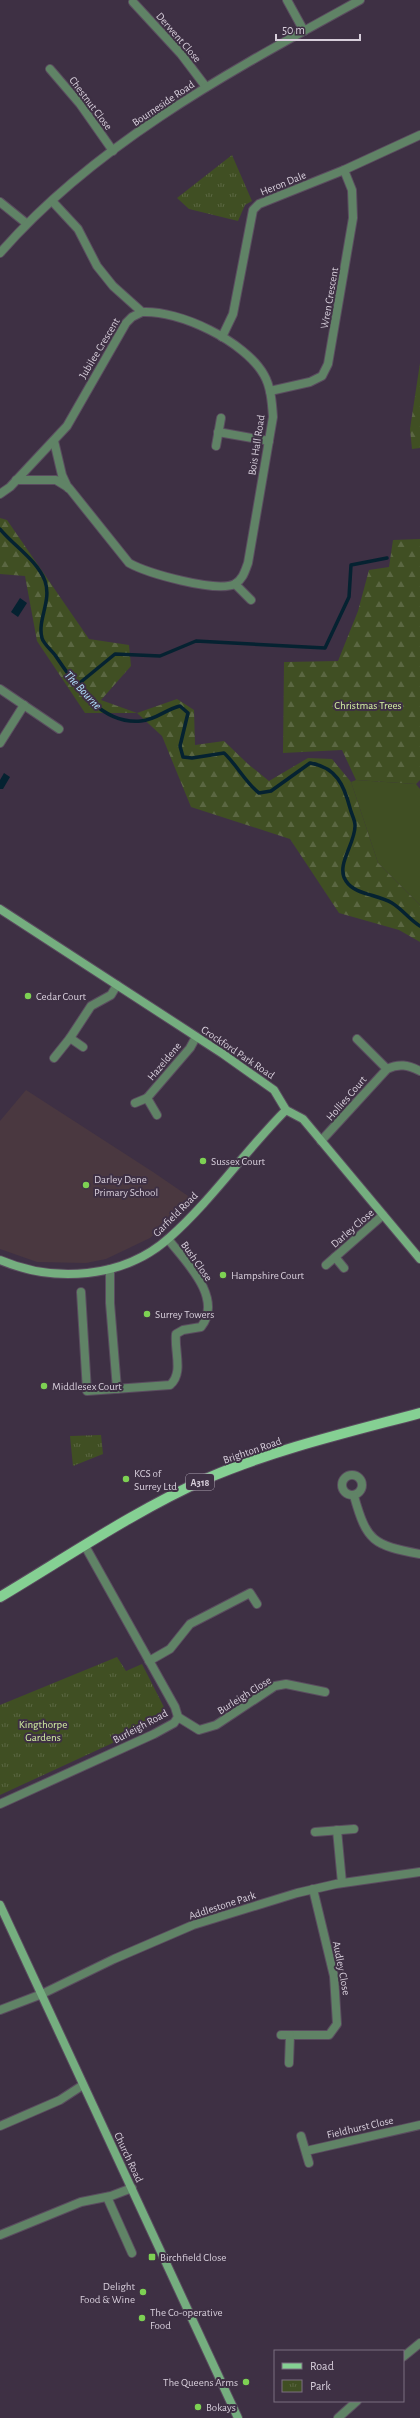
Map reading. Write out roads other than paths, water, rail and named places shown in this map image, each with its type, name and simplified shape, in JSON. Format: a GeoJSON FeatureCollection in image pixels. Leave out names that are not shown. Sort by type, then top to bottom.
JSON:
{"type":"FeatureCollection","features":[{"type":"Feature","properties":{"kind":"main road","name":"Brighton Road"},"geometry":{"type":"LineString","coordinates":[[0,1597],[148,1509],[215,1476],[336,1434],[420,1413]]}},
{"type":"Feature","properties":{"kind":"street"},"geometry":{"type":"LineString","coordinates":[[287,0],[304,31]]}},
{"type":"Feature","properties":{"kind":"street","name":"Bourneside Road"},"geometry":{"type":"LineString","coordinates":[[0,253],[26,223],[52,201],[64,188],[172,108],[360,0]]}},
{"type":"Feature","properties":{"kind":"street","name":"Derwent Close"},"geometry":{"type":"LineString","coordinates":[[133,2],[181,54],[206,88]]}},
{"type":"Feature","properties":{"kind":"street","name":"Chestnut Close"},"geometry":{"type":"LineString","coordinates":[[50,69],[80,104],[113,151]]}},
{"type":"Feature","properties":{"kind":"street","name":"Heron Dale"},"geometry":{"type":"LineString","coordinates":[[222,337],[234,314],[253,210],[259,204],[344,170],[420,135]]}},
{"type":"Feature","properties":{"kind":"street","name":"Wren Crescent"},"geometry":{"type":"LineString","coordinates":[[270,391],[310,382],[322,376],[328,364],[353,218],[352,190],[344,170]]}},
{"type":"Feature","properties":{"kind":"street"},"geometry":{"type":"LineString","coordinates":[[52,201],[78,229],[97,266],[113,286],[142,312]]}},
{"type":"Feature","properties":{"kind":"street"},"geometry":{"type":"LineString","coordinates":[[0,202],[26,223]]}},
{"type":"Feature","properties":{"kind":"street","name":"Bois Hall Road"},"geometry":{"type":"LineString","coordinates":[[142,312],[153,312],[169,315],[222,337],[249,357],[264,375],[270,391],[273,417],[248,563],[243,576],[235,584]]}},
{"type":"Feature","properties":{"kind":"street","name":"Jubilee Crescent"},"geometry":{"type":"LineString","coordinates":[[16,480],[67,426],[126,323],[132,317],[142,312]]}},
{"type":"Feature","properties":{"kind":"street"},"geometry":{"type":"LineString","coordinates":[[216,446],[221,418]]}},
{"type":"Feature","properties":{"kind":"street"},"geometry":{"type":"LineString","coordinates":[[218,432],[269,441]]}},
{"type":"Feature","properties":{"kind":"street"},"geometry":{"type":"LineString","coordinates":[[54,441],[62,475],[69,488],[129,563],[142,570],[210,585],[224,586],[235,584],[251,600]]}},
{"type":"Feature","properties":{"kind":"street"},"geometry":{"type":"LineString","coordinates":[[0,494],[16,480],[56,480],[69,488]]}},
{"type":"Feature","properties":{"kind":"street"},"geometry":{"type":"LineString","coordinates":[[0,689],[59,729]]}},
{"type":"Feature","properties":{"kind":"street"},"geometry":{"type":"LineString","coordinates":[[0,743],[24,705]]}},
{"type":"Feature","properties":{"kind":"street","name":"Crockford Park Road"},"geometry":{"type":"LineString","coordinates":[[0,909],[196,1036],[274,1090],[286,1110]]}},
{"type":"Feature","properties":{"kind":"street"},"geometry":{"type":"LineString","coordinates":[[54,1058],[70,1038],[91,1006],[111,995],[117,985]]}},
{"type":"Feature","properties":{"kind":"street","name":"Hazeldene"},"geometry":{"type":"LineString","coordinates":[[147,1098],[190,1048],[196,1036]]}},
{"type":"Feature","properties":{"kind":"street"},"geometry":{"type":"LineString","coordinates":[[70,1038],[83,1047]]}},
{"type":"Feature","properties":{"kind":"street"},"geometry":{"type":"LineString","coordinates":[[357,1039],[387,1069],[396,1064],[408,1065],[420,1071]]}},
{"type":"Feature","properties":{"kind":"street","name":"Hollies Court"},"geometry":{"type":"LineString","coordinates":[[321,1141],[387,1069]]}},
{"type":"Feature","properties":{"kind":"street"},"geometry":{"type":"LineString","coordinates":[[135,1102],[147,1098],[157,1115]]}},
{"type":"Feature","properties":{"kind":"street"},"geometry":{"type":"LineString","coordinates":[[286,1110],[303,1119],[420,1259]]}},
{"type":"Feature","properties":{"kind":"street","name":"Garfield Road"},"geometry":{"type":"LineString","coordinates":[[0,1260],[29,1271],[74,1274],[110,1269],[140,1257],[168,1239],[286,1110]]}},
{"type":"Feature","properties":{"kind":"street","name":"Darley Close"},"geometry":{"type":"LineString","coordinates":[[326,1265],[383,1215]]}},
{"type":"Feature","properties":{"kind":"street","name":"Bush Close"},"geometry":{"type":"LineString","coordinates":[[80,1292],[87,1391],[170,1385],[176,1380],[178,1373],[175,1344],[176,1334],[183,1330],[201,1327],[207,1320],[207,1298],[199,1280],[168,1239]]}},
{"type":"Feature","properties":{"kind":"street","name":"Darley Close"},"geometry":{"type":"LineString","coordinates":[[335,1257],[344,1268]]}},
{"type":"Feature","properties":{"kind":"street"},"geometry":{"type":"LineString","coordinates":[[110,1269],[117,1389]]}},
{"type":"Feature","properties":{"kind":"street"},"geometry":{"type":"LineString","coordinates":[[354,1496],[362,1523],[369,1536],[391,1548],[420,1554]]}},
{"type":"Feature","properties":{"kind":"street","name":"Burleigh Road"},"geometry":{"type":"LineString","coordinates":[[0,1804],[154,1734],[174,1723],[178,1717],[175,1707],[85,1546]]}},
{"type":"Feature","properties":{"kind":"street"},"geometry":{"type":"LineString","coordinates":[[149,1661],[174,1646],[190,1624],[250,1593],[257,1604]]}},
{"type":"Feature","properties":{"kind":"street","name":"Burleigh Close"},"geometry":{"type":"LineString","coordinates":[[178,1717],[199,1730],[216,1725],[275,1686],[286,1684],[325,1692]]}},
{"type":"Feature","properties":{"kind":"street"},"geometry":{"type":"LineString","coordinates":[[315,1832],[354,1829]]}},
{"type":"Feature","properties":{"kind":"street"},"geometry":{"type":"LineString","coordinates":[[336,1830],[342,1883]]}},
{"type":"Feature","properties":{"kind":"street","name":"Addlestone Park"},"geometry":{"type":"LineString","coordinates":[[0,2010],[42,1994],[114,1959],[194,1925],[313,1889],[342,1883],[420,1872]]}},
{"type":"Feature","properties":{"kind":"street","name":"Audley Close"},"geometry":{"type":"LineString","coordinates":[[280,2035],[329,2035],[337,2024],[334,1976],[313,1889]]}},
{"type":"Feature","properties":{"kind":"street","name":"Church Road"},"geometry":{"type":"LineString","coordinates":[[0,1905],[238,2418]]}},
{"type":"Feature","properties":{"kind":"street"},"geometry":{"type":"LineString","coordinates":[[289,2063],[290,2035]]}},
{"type":"Feature","properties":{"kind":"street"},"geometry":{"type":"LineString","coordinates":[[0,2126],[60,2100],[83,2085]]}},
{"type":"Feature","properties":{"kind":"street","name":"Fieldhurst Close"},"geometry":{"type":"LineString","coordinates":[[306,2151],[420,2125]]}},
{"type":"Feature","properties":{"kind":"street"},"geometry":{"type":"LineString","coordinates":[[301,2136],[309,2163]]}},
{"type":"Feature","properties":{"kind":"street"},"geometry":{"type":"LineString","coordinates":[[0,2235],[81,2202],[107,2197],[132,2188]]}},
{"type":"Feature","properties":{"kind":"street"},"geometry":{"type":"LineString","coordinates":[[107,2197],[132,2253]]}},
{"type":"Feature","properties":{"kind":"street"},"geometry":{"type":"LineString","coordinates":[[404,2356],[420,2343]]}},
{"type":"Feature","properties":{"kind":"street"},"geometry":{"type":"LineString","coordinates":[[338,2418],[356,2402]]}},
{"type":"Feature","properties":{"kind":"water"},"geometry":{"type":"Polygon","coordinates":[[[20,598],[27,603],[18,617],[11,612],[20,598]]]}},
{"type":"Feature","properties":{"kind":"water"},"geometry":{"type":"Polygon","coordinates":[[[4,773],[10,777],[3,789],[0,789],[0,780],[4,773]]]}},
{"type":"Feature","properties":{"kind":"waterway","name":"The Bourne"},"geometry":{"type":"LineString","coordinates":[[0,529],[37,566],[41,573],[47,588],[46,603],[41,624],[43,640],[80,690],[90,700],[101,710],[126,721],[146,720],[180,706],[188,713],[180,746],[183,757],[192,758],[224,753],[249,784],[259,793],[271,791],[310,763],[326,768],[338,778],[342,785],[355,823],[352,839],[344,861],[343,875],[346,881],[350,886],[361,892],[392,903],[420,926]]}},
{"type":"Feature","properties":{"kind":"waterway"},"geometry":{"type":"LineString","coordinates":[[76,686],[115,654],[160,656],[196,641],[325,648],[349,597],[351,565],[387,558]]}},
{"type":"Feature","properties":{"kind":"place","name":"Cedar Court"},"geometry":{"type":"Point","coordinates":[28,996]}},
{"type":"Feature","properties":{"kind":"place","name":"Sussex Court"},"geometry":{"type":"Point","coordinates":[203,1161]}},
{"type":"Feature","properties":{"kind":"place","name":"Darley Dene Primary School"},"geometry":{"type":"Point","coordinates":[86,1185]}},
{"type":"Feature","properties":{"kind":"place","name":"Hampshire Court"},"geometry":{"type":"Point","coordinates":[223,1275]}},
{"type":"Feature","properties":{"kind":"place","name":"Surrey Towers"},"geometry":{"type":"Point","coordinates":[147,1314]}},
{"type":"Feature","properties":{"kind":"place","name":"Middlesex Court"},"geometry":{"type":"Point","coordinates":[44,1386]}},
{"type":"Feature","properties":{"kind":"place","name":"KCS of Surrey Ltd"},"geometry":{"type":"Point","coordinates":[126,1479]}},
{"type":"Feature","properties":{"kind":"place","name":"Birchfield Close"},"geometry":{"type":"Point","coordinates":[152,2257]}},
{"type":"Feature","properties":{"kind":"place","name":"Delight Food & Wine"},"geometry":{"type":"Point","coordinates":[143,2292]}},
{"type":"Feature","properties":{"kind":"place","name":"The Co-operative Food"},"geometry":{"type":"Point","coordinates":[142,2318]}},
{"type":"Feature","properties":{"kind":"place","name":"The Queens Arms"},"geometry":{"type":"Point","coordinates":[246,2382]}},
{"type":"Feature","properties":{"kind":"place","name":"Bokays"},"geometry":{"type":"Point","coordinates":[198,2407]}},
{"type":"Feature","properties":{"kind":"park label","name":"Christmas Trees"},"geometry":{"type":"Point","coordinates":[368,705]}},
{"type":"Feature","properties":{"kind":"park label","name":"Kingthorpe Gardens"},"geometry":{"type":"Point","coordinates":[43,1730]}}]}
